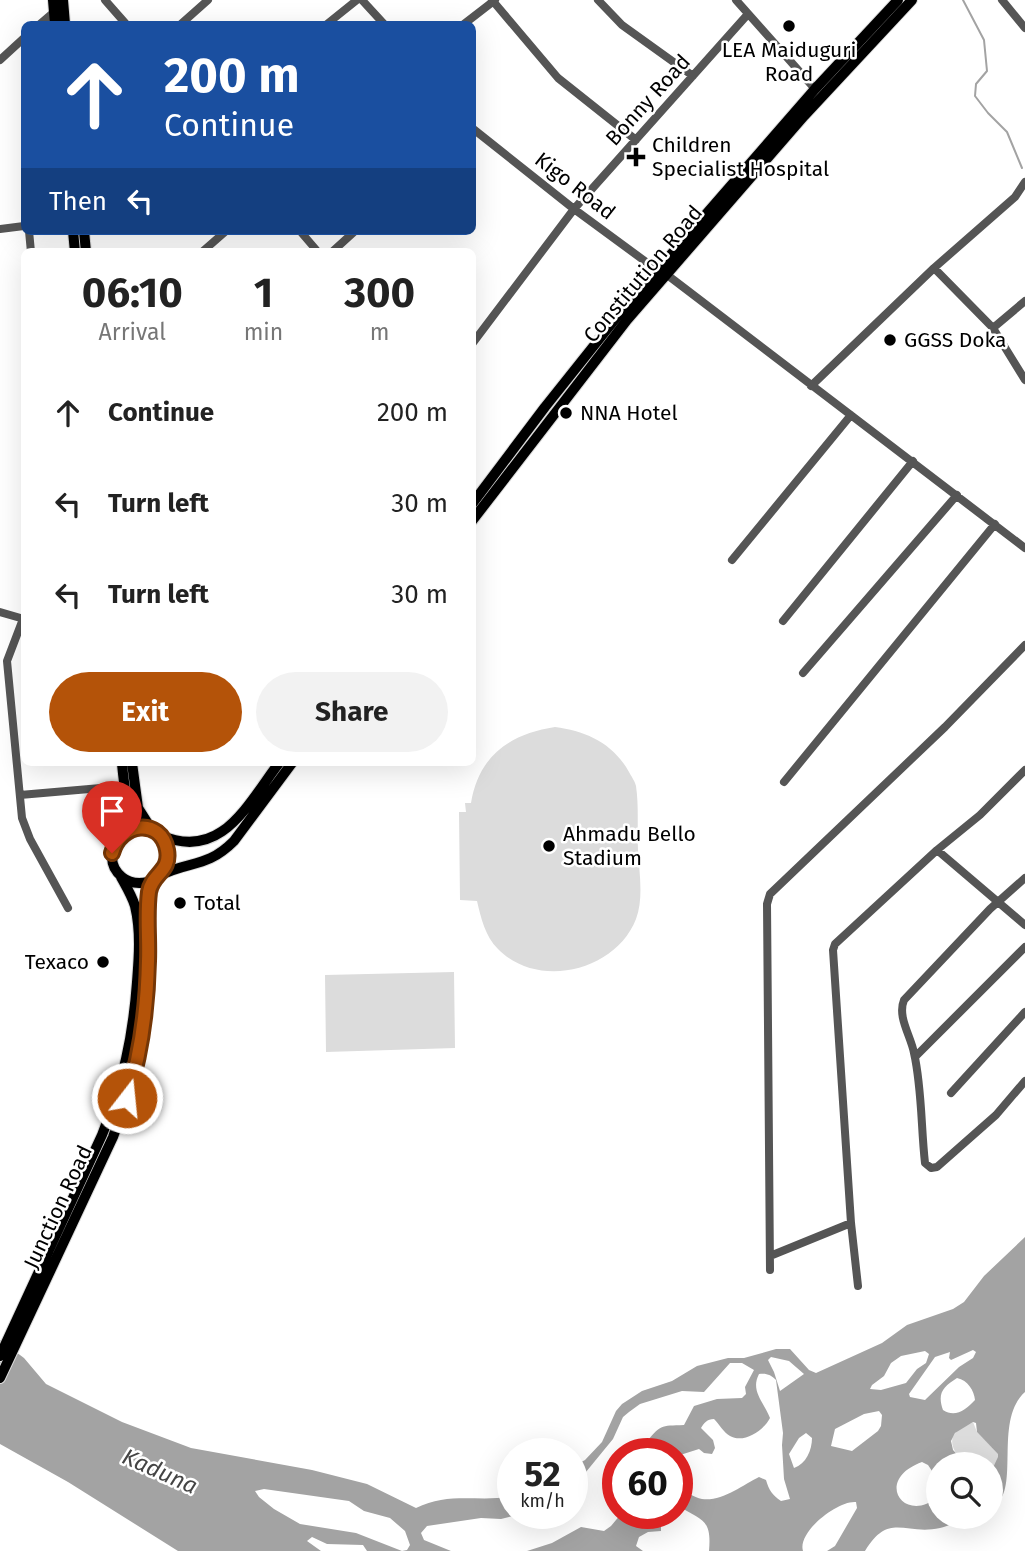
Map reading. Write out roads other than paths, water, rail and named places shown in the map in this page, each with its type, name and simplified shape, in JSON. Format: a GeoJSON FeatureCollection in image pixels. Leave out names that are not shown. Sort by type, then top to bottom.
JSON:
{"type":"FeatureCollection","features":[{"type":"Feature","properties":{"kind":"main road"},"geometry":{"type":"LineString","coordinates":[[53,0],[55,21]]}},
{"type":"Feature","properties":{"kind":"main road"},"geometry":{"type":"LineString","coordinates":[[63,0],[65,21]]}},
{"type":"Feature","properties":{"kind":"main road","name":"Constitution Road"},"geometry":{"type":"LineString","coordinates":[[476,516],[661,272],[815,89],[898,0]]}},
{"type":"Feature","properties":{"kind":"main road","name":"Constitution Road"},"geometry":{"type":"LineString","coordinates":[[476,499],[581,361],[912,0]]}},
{"type":"Feature","properties":{"kind":"main road"},"geometry":{"type":"LineString","coordinates":[[122,766],[125,818],[112,853],[112,862],[121,877],[136,883],[209,860],[224,851],[290,766]]}},
{"type":"Feature","properties":{"kind":"main road"},"geometry":{"type":"LineString","coordinates":[[132,766],[138,808],[165,843],[167,861],[155,878]]}},
{"type":"Feature","properties":{"kind":"main road"},"geometry":{"type":"LineString","coordinates":[[119,837],[135,828],[191,843],[211,840],[237,818],[277,766]]}},
{"type":"Feature","properties":{"kind":"main road","name":"Junction Road"},"geometry":{"type":"LineString","coordinates":[[0,1378],[21,1319],[116,1101],[127,1060],[136,998],[139,934],[134,903],[121,877]]}},
{"type":"Feature","properties":{"kind":"main road","name":"Junction Road"},"geometry":{"type":"LineString","coordinates":[[0,1356],[113,1137],[137,1067],[147,992],[147,912],[155,878]]}},
{"type":"Feature","properties":{"kind":"street"},"geometry":{"type":"LineString","coordinates":[[105,0],[123,21]]}},
{"type":"Feature","properties":{"kind":"street"},"geometry":{"type":"LineString","coordinates":[[184,21],[208,0]]}},
{"type":"Feature","properties":{"kind":"street"},"geometry":{"type":"LineString","coordinates":[[331,21],[359,0],[381,21]]}},
{"type":"Feature","properties":{"kind":"street"},"geometry":{"type":"LineString","coordinates":[[598,0],[622,26],[693,76]]}},
{"type":"Feature","properties":{"kind":"street"},"geometry":{"type":"LineString","coordinates":[[736,0],[815,89]]}},
{"type":"Feature","properties":{"kind":"street"},"geometry":{"type":"LineString","coordinates":[[1002,0],[1025,28]]}},
{"type":"Feature","properties":{"kind":"street"},"geometry":{"type":"LineString","coordinates":[[468,21],[493,1],[558,78],[636,140]]}},
{"type":"Feature","properties":{"kind":"street"},"geometry":{"type":"LineString","coordinates":[[44,21],[54,12]]}},
{"type":"Feature","properties":{"kind":"street","name":"Bonny Road"},"geometry":{"type":"LineString","coordinates":[[476,339],[574,209],[748,14]]}},
{"type":"Feature","properties":{"kind":"street"},"geometry":{"type":"LineString","coordinates":[[0,60],[21,41]]}},
{"type":"Feature","properties":{"kind":"street","name":"Kigo Road"},"geometry":{"type":"LineString","coordinates":[[476,131],[574,209],[1025,546]]}},
{"type":"Feature","properties":{"kind":"street"},"geometry":{"type":"LineString","coordinates":[[811,386],[934,268],[1015,197],[1025,182]]}},
{"type":"Feature","properties":{"kind":"street"},"geometry":{"type":"LineString","coordinates":[[0,229],[21,226]]}},
{"type":"Feature","properties":{"kind":"street"},"geometry":{"type":"LineString","coordinates":[[207,248],[221,235]]}},
{"type":"Feature","properties":{"kind":"street"},"geometry":{"type":"LineString","coordinates":[[336,248],[351,235]]}},
{"type":"Feature","properties":{"kind":"street"},"geometry":{"type":"LineString","coordinates":[[934,268],[993,328],[1025,380]]}},
{"type":"Feature","properties":{"kind":"street"},"geometry":{"type":"LineString","coordinates":[[993,328],[1025,302]]}},
{"type":"Feature","properties":{"kind":"street"},"geometry":{"type":"LineString","coordinates":[[732,560],[851,415]]}},
{"type":"Feature","properties":{"kind":"street"},"geometry":{"type":"LineString","coordinates":[[783,621],[914,461]]}},
{"type":"Feature","properties":{"kind":"street"},"geometry":{"type":"LineString","coordinates":[[803,673],[957,495]]}},
{"type":"Feature","properties":{"kind":"street"},"geometry":{"type":"LineString","coordinates":[[785,782],[995,524]]}},
{"type":"Feature","properties":{"kind":"street"},"geometry":{"type":"LineString","coordinates":[[0,612],[21,618]]}},
{"type":"Feature","properties":{"kind":"street"},"geometry":{"type":"LineString","coordinates":[[21,625],[3,660],[22,818],[30,839],[68,908]]}},
{"type":"Feature","properties":{"kind":"street"},"geometry":{"type":"LineString","coordinates":[[770,1270],[767,904],[770,894],[946,727],[1025,645]]}},
{"type":"Feature","properties":{"kind":"street"},"geometry":{"type":"LineString","coordinates":[[858,1286],[851,1223],[833,950],[838,940],[937,850],[981,815],[1025,770]]}},
{"type":"Feature","properties":{"kind":"street"},"geometry":{"type":"LineString","coordinates":[[20,795],[124,786]]}},
{"type":"Feature","properties":{"kind":"street"},"geometry":{"type":"LineString","coordinates":[[937,850],[999,900],[1025,925]]}},
{"type":"Feature","properties":{"kind":"street"},"geometry":{"type":"LineString","coordinates":[[1025,878],[999,900],[904,1000],[901,1013],[915,1058],[925,1163],[931,1168],[937,1167],[996,1115],[1025,1081]]}},
{"type":"Feature","properties":{"kind":"street"},"geometry":{"type":"LineString","coordinates":[[915,1058],[1025,947]]}},
{"type":"Feature","properties":{"kind":"street"},"geometry":{"type":"LineString","coordinates":[[951,1093],[1025,1012]]}},
{"type":"Feature","properties":{"kind":"street"},"geometry":{"type":"LineString","coordinates":[[770,1256],[851,1223]]}},
{"type":"Feature","properties":{"kind":"water"},"geometry":{"type":"Polygon","coordinates":[[[1025,1237],[1025,1392],[1015,1405],[1010,1421],[1005,1488],[1003,1493],[1003,1452],[996,1452],[977,1432],[976,1423],[973,1422],[955,1433],[951,1441],[955,1452],[926,1452],[926,1464],[922,1462],[907,1470],[899,1479],[899,1497],[914,1506],[926,1504],[926,1529],[933,1529],[928,1530],[898,1527],[890,1528],[874,1539],[865,1551],[827,1551],[835,1546],[857,1508],[856,1502],[839,1506],[820,1519],[806,1535],[803,1551],[709,1551],[707,1526],[693,1515],[693,1496],[702,1499],[717,1498],[759,1477],[766,1480],[775,1497],[781,1501],[790,1499],[784,1479],[783,1433],[776,1380],[769,1375],[759,1374],[757,1391],[770,1418],[753,1434],[735,1438],[724,1431],[714,1419],[706,1422],[701,1428],[713,1440],[715,1448],[712,1454],[699,1449],[693,1451],[693,1438],[650,1438],[661,1428],[684,1425],[694,1406],[717,1399],[742,1398],[746,1394],[745,1387],[754,1370],[742,1363],[730,1363],[704,1392],[682,1391],[640,1404],[623,1417],[613,1438],[604,1438],[622,1404],[642,1391],[672,1381],[697,1366],[776,1349],[790,1349],[809,1370],[816,1373],[882,1343],[907,1325],[953,1309],[964,1302],[984,1276],[1025,1237]],[[973,1350],[951,1360],[950,1352],[935,1357],[909,1394],[910,1397],[925,1400],[959,1367],[973,1358],[976,1352],[973,1350]],[[925,1351],[901,1356],[891,1363],[884,1376],[870,1389],[881,1390],[906,1383],[917,1369],[926,1363],[929,1354],[925,1351]],[[771,1357],[768,1360],[780,1391],[804,1374],[789,1361],[771,1357]],[[957,1378],[942,1391],[943,1410],[947,1412],[964,1410],[975,1400],[967,1383],[957,1378]],[[879,1411],[864,1414],[835,1429],[831,1446],[852,1451],[878,1431],[882,1415],[879,1411]],[[806,1433],[799,1438],[789,1454],[794,1468],[808,1456],[811,1447],[812,1438],[806,1433]]]}},
{"type":"Feature","properties":{"kind":"water","name":"Kaduna"},"geometry":{"type":"Polygon","coordinates":[[[0,1340],[24,1358],[46,1384],[122,1422],[191,1448],[312,1470],[367,1484],[416,1508],[441,1500],[497,1498],[497,1519],[481,1518],[427,1526],[421,1533],[424,1540],[451,1551],[402,1551],[367,1551],[363,1545],[327,1544],[312,1537],[307,1541],[321,1551],[178,1551],[68,1482],[0,1444],[0,1340]],[[264,1489],[255,1491],[274,1509],[300,1524],[356,1533],[402,1551],[407,1550],[410,1545],[405,1531],[390,1518],[364,1511],[349,1501],[264,1489]]]}},
{"type":"Feature","properties":{"kind":"water"},"geometry":{"type":"Polygon","coordinates":[[[602,1442],[602,1452],[588,1469],[588,1457],[602,1442]]]}},
{"type":"Feature","properties":{"kind":"water"},"geometry":{"type":"Polygon","coordinates":[[[577,1529],[661,1529],[639,1537],[636,1546],[643,1551],[527,1551],[552,1543],[577,1529]]]}},
{"type":"Feature","properties":{"kind":"waterway"},"geometry":{"type":"LineString","coordinates":[[963,0],[984,40],[987,71],[976,84],[975,96],[1007,132],[1022,168]]}},
{"type":"Feature","properties":{"kind":"place","name":"LEA Maiduguri Road"},"geometry":{"type":"Point","coordinates":[789,26]}},
{"type":"Feature","properties":{"kind":"place","name":"Children Specialist Hospital"},"geometry":{"type":"Point","coordinates":[636,157]}},
{"type":"Feature","properties":{"kind":"place","name":"GGSS Doka"},"geometry":{"type":"Point","coordinates":[890,340]}},
{"type":"Feature","properties":{"kind":"place","name":"NNA Hotel"},"geometry":{"type":"Point","coordinates":[566,413]}},
{"type":"Feature","properties":{"kind":"place","name":"Ahmadu Bello Stadium"},"geometry":{"type":"Point","coordinates":[549,846]}},
{"type":"Feature","properties":{"kind":"place","name":"Total"},"geometry":{"type":"Point","coordinates":[180,903]}},
{"type":"Feature","properties":{"kind":"place","name":"Texaco"},"geometry":{"type":"Point","coordinates":[103,962]}}]}
